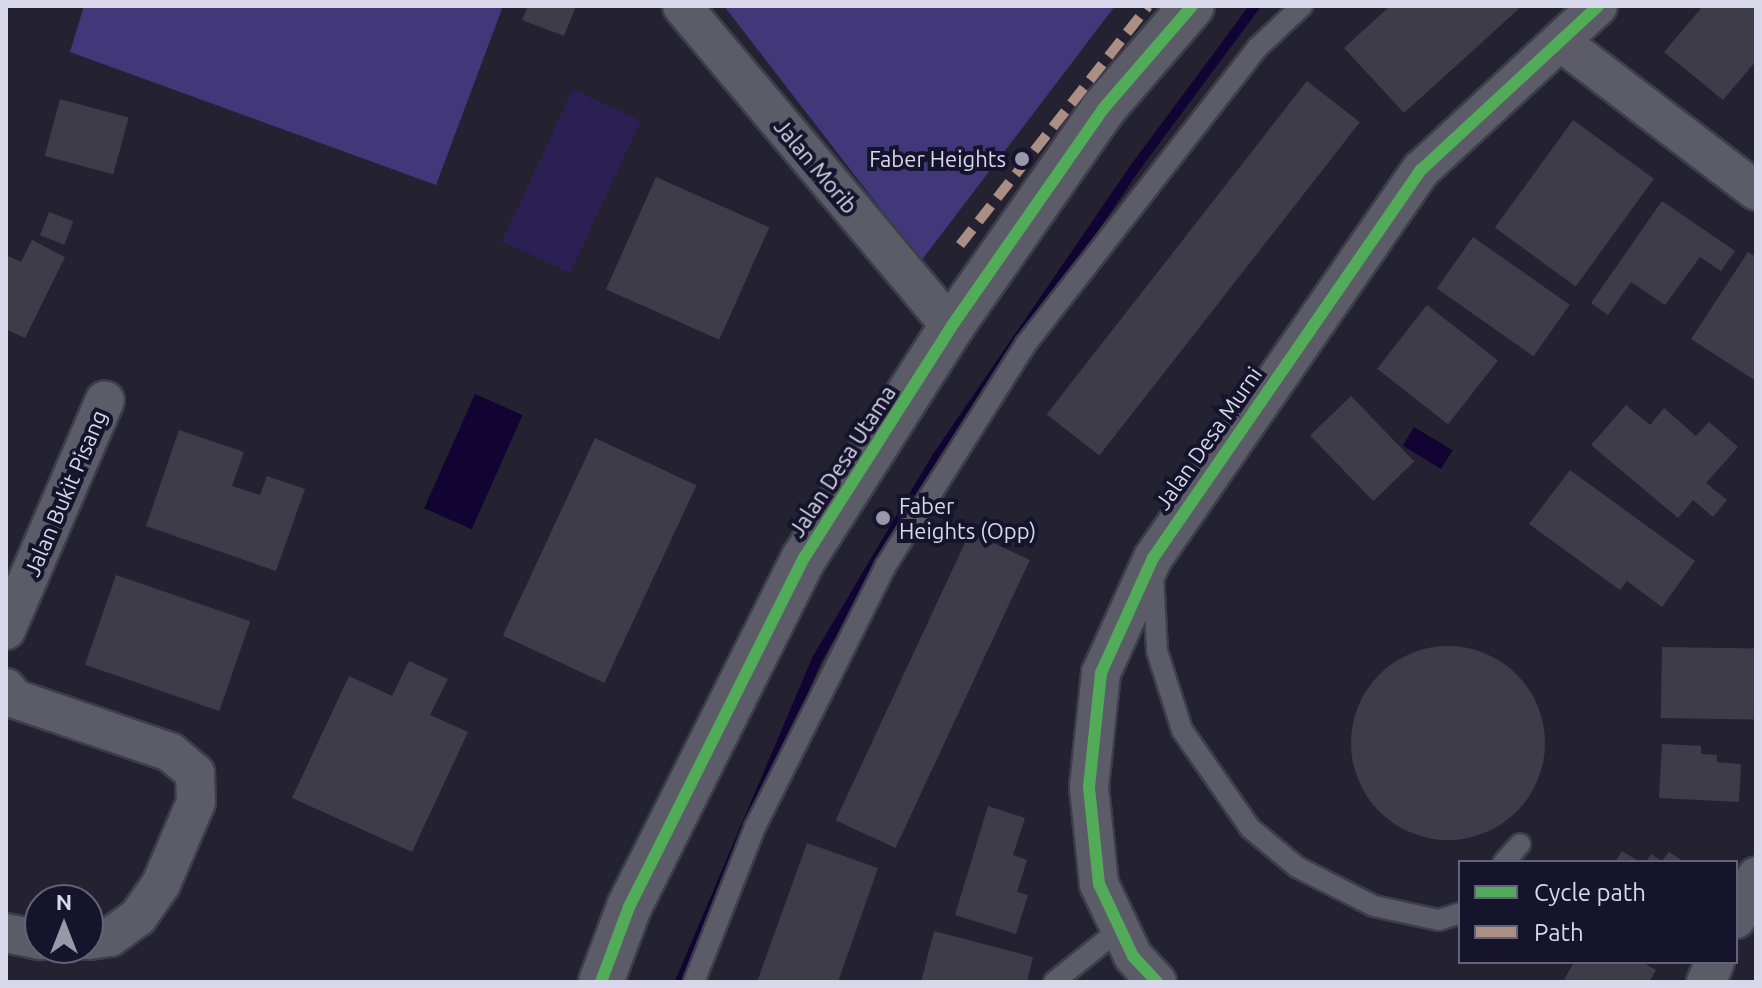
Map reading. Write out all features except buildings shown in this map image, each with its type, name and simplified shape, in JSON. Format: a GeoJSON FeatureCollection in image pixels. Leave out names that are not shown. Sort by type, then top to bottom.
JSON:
{"type":"FeatureCollection","features":[{"type":"Feature","properties":{"kind":"street","name":"Jalan Morib"},"geometry":{"type":"LineString","coordinates":[[682,6],[951,327]]}},
{"type":"Feature","properties":{"kind":"street","name":"Jalan Desa Utama"},"geometry":{"type":"LineString","coordinates":[[601,982],[629,907],[804,558],[951,327],[1103,109],[1192,6]]}},
{"type":"Feature","properties":{"kind":"street","name":"Jalan Desa Murni"},"geometry":{"type":"LineString","coordinates":[[1157,982],[1133,956],[1099,884],[1089,787],[1092,726],[1101,673],[1153,558],[1421,170],[1562,43],[1598,6]]}},
{"type":"Feature","properties":{"kind":"street"},"geometry":{"type":"LineString","coordinates":[[1562,43],[1756,191]]}},
{"type":"Feature","properties":{"kind":"street","name":"Jalan Bukit Pisang"},"geometry":{"type":"LineString","coordinates":[[6,630],[105,400]]}},
{"type":"Feature","properties":{"kind":"street"},"geometry":{"type":"LineString","coordinates":[[6,688],[15,699],[170,752],[195,773],[196,802],[161,884],[138,917],[110,937],[104,938]]}},
{"type":"Feature","properties":{"kind":"street"},"geometry":{"type":"LineString","coordinates":[[1738,915],[1756,877]]}},
{"type":"Feature","properties":{"kind":"lane"},"geometry":{"type":"LineString","coordinates":[[694,982],[755,827],[893,554],[1026,344],[1257,48],[1302,6]]}},
{"type":"Feature","properties":{"kind":"lane"},"geometry":{"type":"LineString","coordinates":[[1153,558],[1157,651],[1182,730],[1250,828],[1297,867],[1374,906],[1439,920],[1458,914]]}},
{"type":"Feature","properties":{"kind":"lane"},"geometry":{"type":"LineString","coordinates":[[1506,860],[1520,844]]}},
{"type":"Feature","properties":{"kind":"lane"},"geometry":{"type":"LineString","coordinates":[[1054,982],[1120,929]]}},
{"type":"Feature","properties":{"kind":"shaded area"},"geometry":{"type":"Polygon","coordinates":[[[84,6],[503,6],[436,185],[70,52],[84,6]]]}},
{"type":"Feature","properties":{"kind":"shaded area"},"geometry":{"type":"Polygon","coordinates":[[[724,6],[1115,6],[921,261],[724,6]]]}},
{"type":"Feature","properties":{"kind":"shaded area"},"geometry":{"type":"Polygon","coordinates":[[[573,89],[641,121],[570,273],[502,241],[573,89]]]}},
{"type":"Feature","properties":{"kind":"shaded area"},"geometry":{"type":"Polygon","coordinates":[[[475,394],[523,415],[472,529],[424,508],[475,394]]]}},
{"type":"Feature","properties":{"kind":"shaded area"},"geometry":{"type":"Polygon","coordinates":[[[1414,427],[1453,450],[1441,469],[1403,446],[1414,427]]]}},
{"type":"Feature","properties":{"kind":"waterway"},"geometry":{"type":"LineString","coordinates":[[680,982],[817,659],[937,457],[1137,165],[1255,6]]}},
{"type":"Feature","properties":{"kind":"marked path"},"geometry":{"type":"LineString","coordinates":[[960,245],[1148,6]]}},
{"type":"Feature","properties":{"kind":"cycle path"},"geometry":{"type":"LineString","coordinates":[[601,982],[629,907],[804,558],[951,327],[1103,109],[1192,6]]}},
{"type":"Feature","properties":{"kind":"cycle path"},"geometry":{"type":"LineString","coordinates":[[1157,982],[1133,956],[1099,884],[1089,787],[1101,673],[1153,558],[1421,170],[1598,6]]}},
{"type":"Feature","properties":{"kind":"place","name":"Faber Heights"},"geometry":{"type":"Point","coordinates":[1022,159]}},
{"type":"Feature","properties":{"kind":"place","name":"Faber Heights (Opp)"},"geometry":{"type":"Point","coordinates":[883,518]}}]}
